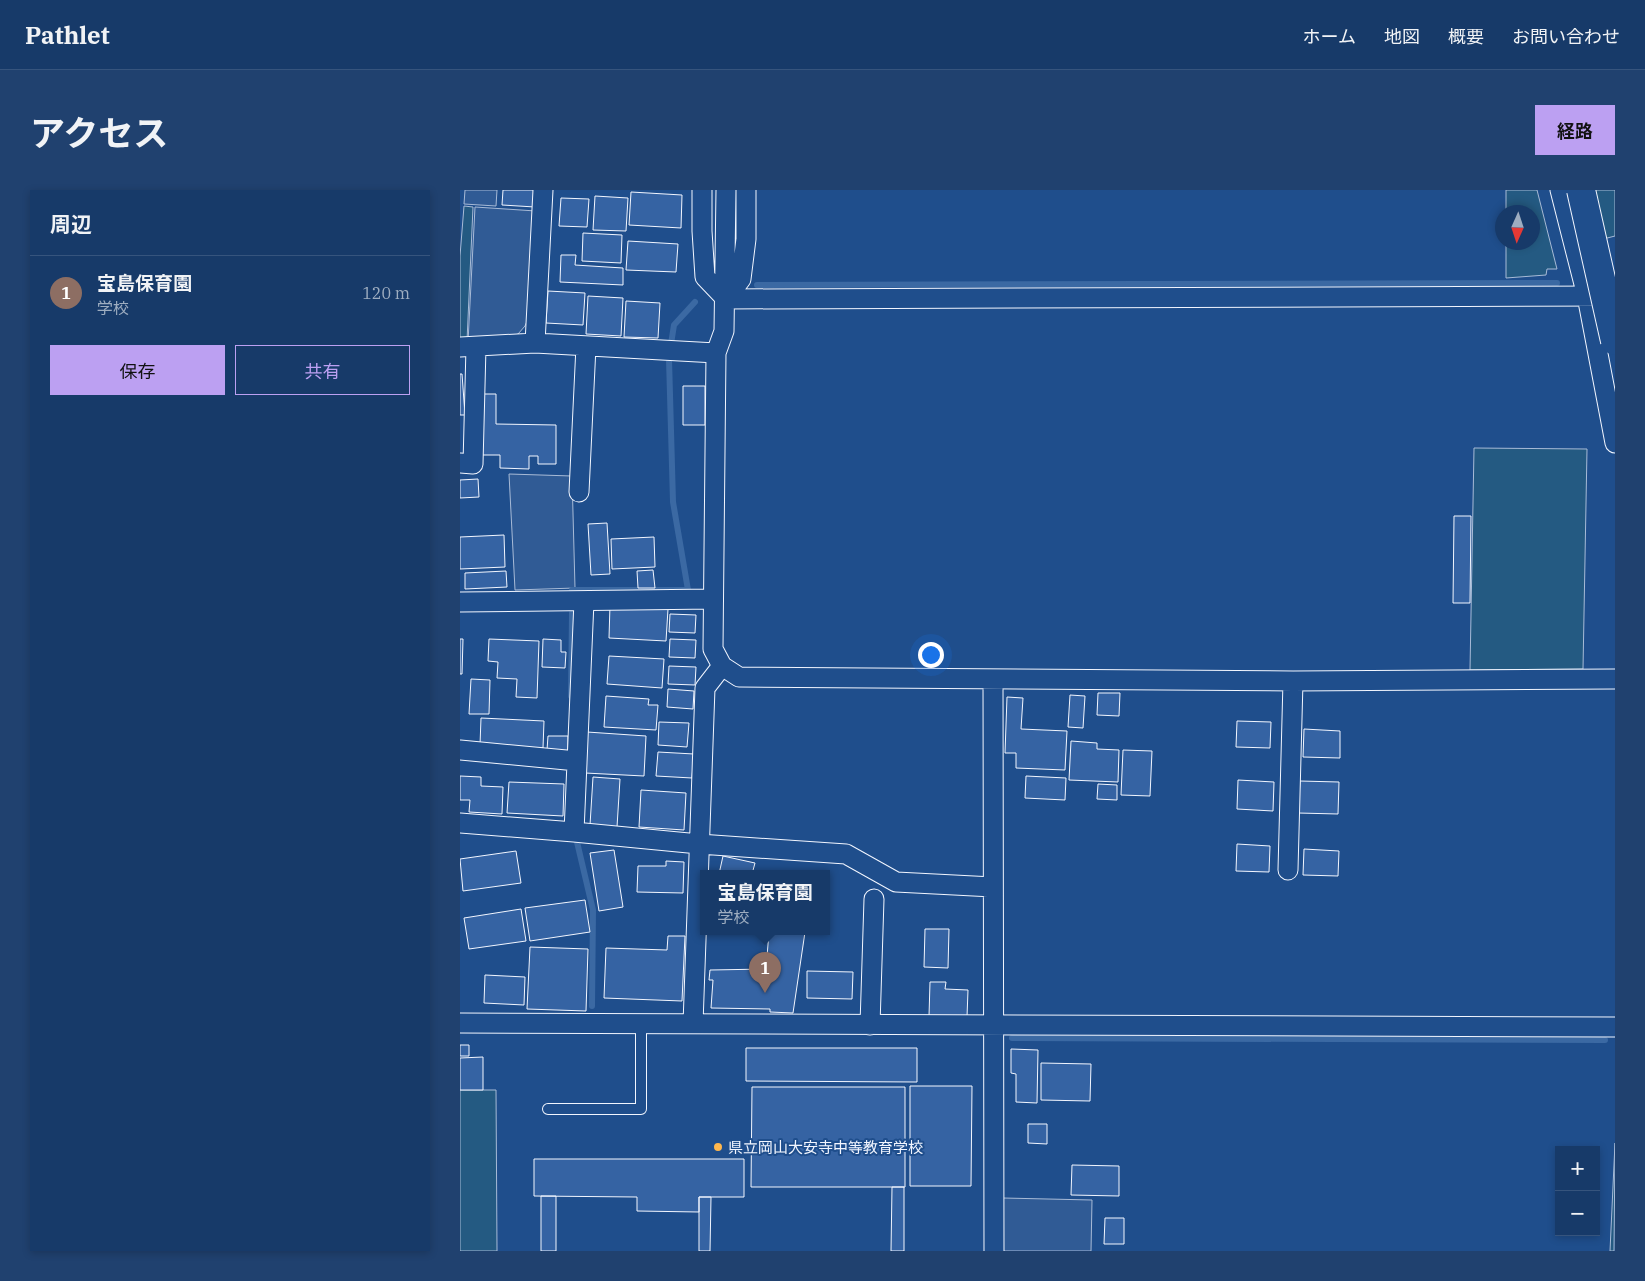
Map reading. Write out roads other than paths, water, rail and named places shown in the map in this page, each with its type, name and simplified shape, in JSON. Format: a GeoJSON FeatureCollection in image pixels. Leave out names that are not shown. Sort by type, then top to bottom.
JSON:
{"type":"FeatureCollection","features":[{"type":"Feature","properties":{"kind":"highway"},"geometry":{"type":"LineString","coordinates":[[1581,190],[1615,341]]}},
{"type":"Feature","properties":{"kind":"street"},"geometry":{"type":"LineString","coordinates":[[535,343],[543,190]]}},
{"type":"Feature","properties":{"kind":"street"},"geometry":{"type":"LineString","coordinates":[[702,190],[705,278],[726,299],[1615,296]]}},
{"type":"Feature","properties":{"kind":"street"},"geometry":{"type":"LineString","coordinates":[[726,190],[726,299],[724,331],[716,353],[712,599],[713,649],[722,666],[739,677],[1293,681],[1615,679]]}},
{"type":"Feature","properties":{"kind":"street"},"geometry":{"type":"LineString","coordinates":[[726,299],[741,279],[746,239],[746,190]]}},
{"type":"Feature","properties":{"kind":"street"},"geometry":{"type":"LineString","coordinates":[[1560,190],[1587,296],[1615,443]]}},
{"type":"Feature","properties":{"kind":"street"},"geometry":{"type":"LineString","coordinates":[[460,463],[474,464],[468,347],[535,343],[716,353]]}},
{"type":"Feature","properties":{"kind":"street"},"geometry":{"type":"LineString","coordinates":[[579,492],[586,346]]}},
{"type":"Feature","properties":{"kind":"street"},"geometry":{"type":"LineString","coordinates":[[460,602],[712,599]]}},
{"type":"Feature","properties":{"kind":"street"},"geometry":{"type":"LineString","coordinates":[[574,832],[584,600]]}},
{"type":"Feature","properties":{"kind":"street"},"geometry":{"type":"LineString","coordinates":[[694,1024],[705,688],[722,666]]}},
{"type":"Feature","properties":{"kind":"street"},"geometry":{"type":"LineString","coordinates":[[993,680],[994,1251]]}},
{"type":"Feature","properties":{"kind":"street"},"geometry":{"type":"LineString","coordinates":[[1288,870],[1293,681]]}},
{"type":"Feature","properties":{"kind":"street"},"geometry":{"type":"LineString","coordinates":[[460,750],[577,761]]}},
{"type":"Feature","properties":{"kind":"street"},"geometry":{"type":"LineString","coordinates":[[460,823],[699,844],[846,854],[896,882],[993,887]]}},
{"type":"Feature","properties":{"kind":"street"},"geometry":{"type":"LineString","coordinates":[[870,1025],[874,899]]}},
{"type":"Feature","properties":{"kind":"street"},"geometry":{"type":"LineString","coordinates":[[460,1024],[1615,1027]]}},
{"type":"Feature","properties":{"kind":"lane"},"geometry":{"type":"LineString","coordinates":[[548,1109],[641,1109],[641,1024]]}},
{"type":"Feature","properties":{"kind":"waterway"},"geometry":{"type":"LineString","coordinates":[[757,285],[1557,283]]}},
{"type":"Feature","properties":{"kind":"waterway"},"geometry":{"type":"LineString","coordinates":[[671,344],[674,325],[695,302]]}},
{"type":"Feature","properties":{"kind":"waterway"},"geometry":{"type":"LineString","coordinates":[[572,590],[688,590],[673,502],[669,359]]}},
{"type":"Feature","properties":{"kind":"waterway"},"geometry":{"type":"LineString","coordinates":[[571,696],[572,613]]}},
{"type":"Feature","properties":{"kind":"waterway"},"geometry":{"type":"LineString","coordinates":[[577,842],[593,910],[592,1006]]}},
{"type":"Feature","properties":{"kind":"waterway"},"geometry":{"type":"LineString","coordinates":[[1012,1038],[1605,1040]]}},
{"type":"Feature","properties":{"kind":"place","name":"宝島保育園"},"geometry":{"type":"Point","coordinates":[765,993]}},
{"type":"Feature","properties":{"kind":"place","name":"県立岡山大安寺中等教育学校"},"geometry":{"type":"Point","coordinates":[718,1147]}}]}
